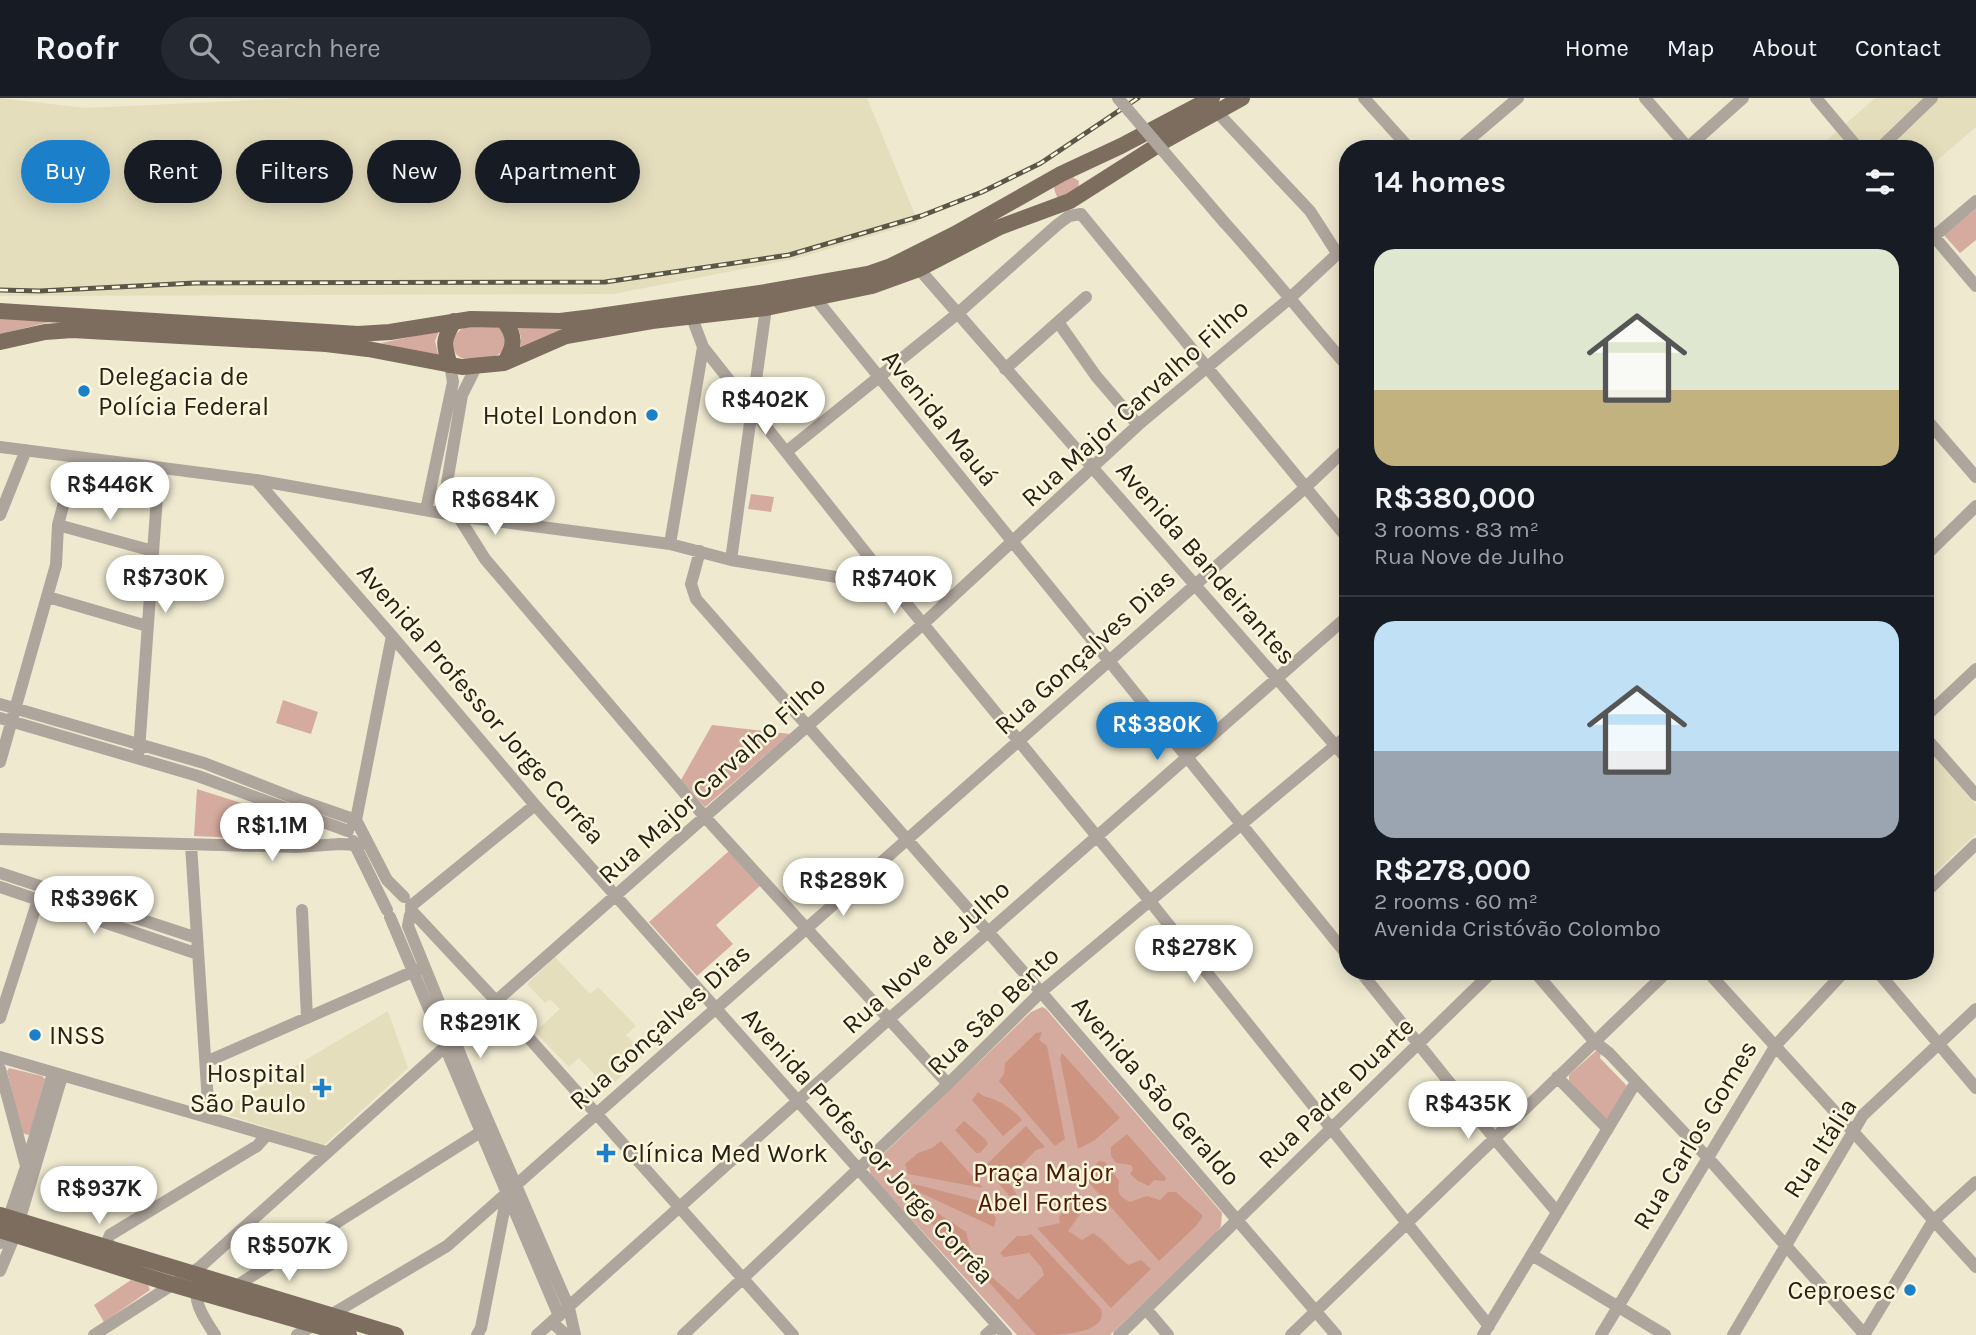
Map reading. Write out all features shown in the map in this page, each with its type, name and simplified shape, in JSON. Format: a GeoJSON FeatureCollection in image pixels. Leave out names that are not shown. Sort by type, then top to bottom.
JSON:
{"type":"FeatureCollection","features":[{"type":"Feature","properties":{"kind":"main road"},"geometry":{"type":"LineString","coordinates":[[0,311],[358,334],[390,332],[471,319],[560,321],[766,292],[867,274],[891,266],[956,234],[1072,168],[1214,105],[1242,98]]}},
{"type":"Feature","properties":{"kind":"main road"},"geometry":{"type":"LineString","coordinates":[[0,342],[45,332],[72,330],[326,344],[476,367],[504,363],[566,336],[816,299],[872,286],[919,269],[1000,227],[1070,201],[1214,105]]}},
{"type":"Feature","properties":{"kind":"main road"},"geometry":{"type":"LineString","coordinates":[[1072,168],[1084,181],[1086,191]]}},
{"type":"Feature","properties":{"kind":"main road"},"geometry":{"type":"LineString","coordinates":[[1049,180],[1051,206]]}},
{"type":"Feature","properties":{"kind":"main road"},"geometry":{"type":"LineString","coordinates":[[450,365],[444,337],[454,321]]}},
{"type":"Feature","properties":{"kind":"main road"},"geometry":{"type":"LineString","coordinates":[[504,321],[513,332],[512,351],[504,363]]}},
{"type":"Feature","properties":{"kind":"main road"},"geometry":{"type":"LineString","coordinates":[[7,1228],[105,1247],[196,1277],[314,1325],[349,1335]]}},
{"type":"Feature","properties":{"kind":"main road"},"geometry":{"type":"LineString","coordinates":[[7,1228],[171,1284],[196,1277],[236,1286],[396,1335]]}},
{"type":"Feature","properties":{"kind":"street"},"geometry":{"type":"LineString","coordinates":[[1118,98],[1339,357]]}},
{"type":"Feature","properties":{"kind":"street"},"geometry":{"type":"LineString","coordinates":[[1469,140],[1518,98]]}},
{"type":"Feature","properties":{"kind":"street"},"geometry":{"type":"LineString","coordinates":[[1645,98],[1681,140]]}},
{"type":"Feature","properties":{"kind":"street"},"geometry":{"type":"LineString","coordinates":[[1697,140],[1743,98]]}},
{"type":"Feature","properties":{"kind":"street"},"geometry":{"type":"LineString","coordinates":[[1816,98],[1851,140]]}},
{"type":"Feature","properties":{"kind":"street"},"geometry":{"type":"LineString","coordinates":[[1888,140],[1932,98]]}},
{"type":"Feature","properties":{"kind":"street"},"geometry":{"type":"LineString","coordinates":[[1370,100],[1403,140]]}},
{"type":"Feature","properties":{"kind":"street"},"geometry":{"type":"LineString","coordinates":[[1214,105],[1339,245]]}},
{"type":"Feature","properties":{"kind":"street"},"geometry":{"type":"LineString","coordinates":[[1081,214],[1086,191]]}},
{"type":"Feature","properties":{"kind":"street"},"geometry":{"type":"LineString","coordinates":[[1934,238],[1976,201]]}},
{"type":"Feature","properties":{"kind":"street"},"geometry":{"type":"LineString","coordinates":[[1051,206],[1052,229]]}},
{"type":"Feature","properties":{"kind":"street"},"geometry":{"type":"LineString","coordinates":[[786,452],[957,314],[1052,229],[1069,216],[1081,214]]}},
{"type":"Feature","properties":{"kind":"street"},"geometry":{"type":"LineString","coordinates":[[1081,214],[1339,527]]}},
{"type":"Feature","properties":{"kind":"street"},"geometry":{"type":"LineString","coordinates":[[1934,245],[1976,286]]}},
{"type":"Feature","properties":{"kind":"street","name":"Rua Major Carvalho Filho"},"geometry":{"type":"LineString","coordinates":[[196,1277],[326,1152],[1013,544],[1138,425],[1289,299],[1339,251]]}},
{"type":"Feature","properties":{"kind":"street","name":"Avenida Bandeirantes"},"geometry":{"type":"LineString","coordinates":[[919,269],[1339,750]]}},
{"type":"Feature","properties":{"kind":"street"},"geometry":{"type":"LineString","coordinates":[[1271,274],[1288,284],[1301,287]]}},
{"type":"Feature","properties":{"kind":"street"},"geometry":{"type":"LineString","coordinates":[[1005,369],[1086,297]]}},
{"type":"Feature","properties":{"kind":"street","name":"Avenida Mauá"},"geometry":{"type":"LineString","coordinates":[[816,299],[1339,945]]}},
{"type":"Feature","properties":{"kind":"street"},"geometry":{"type":"LineString","coordinates":[[731,561],[766,308]]}},
{"type":"Feature","properties":{"kind":"street"},"geometry":{"type":"LineString","coordinates":[[691,316],[703,347],[892,586],[1149,900],[1406,1224],[1486,1331],[1636,1082]]}},
{"type":"Feature","properties":{"kind":"street"},"geometry":{"type":"LineString","coordinates":[[1058,322],[1096,376],[1138,425]]}},
{"type":"Feature","properties":{"kind":"street"},"geometry":{"type":"LineString","coordinates":[[670,544],[703,347]]}},
{"type":"Feature","properties":{"kind":"street"},"geometry":{"type":"LineString","coordinates":[[442,513],[453,382],[450,365]]}},
{"type":"Feature","properties":{"kind":"street"},"geometry":{"type":"LineString","coordinates":[[426,510],[462,395],[476,367]]}},
{"type":"Feature","properties":{"kind":"street"},"geometry":{"type":"LineString","coordinates":[[1934,428],[1976,477]]}},
{"type":"Feature","properties":{"kind":"street"},"geometry":{"type":"LineString","coordinates":[[0,447],[256,480],[458,516],[670,544],[731,561],[892,586]]}},
{"type":"Feature","properties":{"kind":"street"},"geometry":{"type":"LineString","coordinates":[[0,515],[26,450]]}},
{"type":"Feature","properties":{"kind":"street","name":"Rua Gonçalves Dias"},"geometry":{"type":"LineString","coordinates":[[297,1335],[447,1246],[1339,456]]}},
{"type":"Feature","properties":{"kind":"street"},"geometry":{"type":"LineString","coordinates":[[0,762],[9,716],[56,565],[58,525],[63,506],[82,458]]}},
{"type":"Feature","properties":{"kind":"street"},"geometry":{"type":"LineString","coordinates":[[137,758],[159,468]]}},
{"type":"Feature","properties":{"kind":"street","name":"Avenida Professor Jorge Corrêa"},"geometry":{"type":"LineString","coordinates":[[256,480],[535,805],[1002,1330]]}},
{"type":"Feature","properties":{"kind":"street"},"geometry":{"type":"LineString","coordinates":[[1934,547],[1976,506]]}},
{"type":"Feature","properties":{"kind":"street"},"geometry":{"type":"LineString","coordinates":[[458,516],[485,559],[705,817],[948,1084]]}},
{"type":"Feature","properties":{"kind":"street"},"geometry":{"type":"LineString","coordinates":[[480,518],[478,540],[485,559]]}},
{"type":"Feature","properties":{"kind":"street"},"geometry":{"type":"LineString","coordinates":[[58,525],[153,551]]}},
{"type":"Feature","properties":{"kind":"street","name":"Avenida São Geraldo"},"geometry":{"type":"LineString","coordinates":[[700,551],[691,584],[696,598],[1041,992],[1336,1335]]}},
{"type":"Feature","properties":{"kind":"street"},"geometry":{"type":"LineString","coordinates":[[48,597],[147,626]]}},
{"type":"Feature","properties":{"kind":"street","name":"Rua Nove de Julho"},"geometry":{"type":"LineString","coordinates":[[537,1335],[889,1019],[1339,624]]}},
{"type":"Feature","properties":{"kind":"street"},"geometry":{"type":"LineString","coordinates":[[392,636],[356,820],[361,844],[389,913],[419,969],[511,1190],[566,1335]]}},
{"type":"Feature","properties":{"kind":"street"},"geometry":{"type":"LineString","coordinates":[[1934,709],[1976,669]]}},
{"type":"Feature","properties":{"kind":"street"},"geometry":{"type":"LineString","coordinates":[[0,704],[9,716],[198,776],[348,831],[409,907],[597,1113],[793,1335]]}},
{"type":"Feature","properties":{"kind":"street"},"geometry":{"type":"LineString","coordinates":[[9,716],[140,745],[204,763],[304,803],[356,820]]}},
{"type":"Feature","properties":{"kind":"street","name":"Rua São Bento"},"geometry":{"type":"LineString","coordinates":[[683,1335],[1041,992],[1339,743]]}},
{"type":"Feature","properties":{"kind":"street"},"geometry":{"type":"LineString","coordinates":[[1934,747],[1976,795]]}},
{"type":"Feature","properties":{"kind":"street"},"geometry":{"type":"LineString","coordinates":[[198,776],[204,763]]}},
{"type":"Feature","properties":{"kind":"street"},"geometry":{"type":"LineString","coordinates":[[389,913],[400,921],[409,907],[535,805]]}},
{"type":"Feature","properties":{"kind":"street"},"geometry":{"type":"LineString","coordinates":[[348,831],[356,820]]}},
{"type":"Feature","properties":{"kind":"street"},"geometry":{"type":"LineString","coordinates":[[0,839],[296,847],[361,844]]}},
{"type":"Feature","properties":{"kind":"street"},"geometry":{"type":"LineString","coordinates":[[1934,884],[1976,844]]}},
{"type":"Feature","properties":{"kind":"street"},"geometry":{"type":"LineString","coordinates":[[191,845],[209,1118]]}},
{"type":"Feature","properties":{"kind":"street"},"geometry":{"type":"LineString","coordinates":[[0,873],[197,938]]}},
{"type":"Feature","properties":{"kind":"street"},"geometry":{"type":"LineString","coordinates":[[0,887],[198,954]]}},
{"type":"Feature","properties":{"kind":"street"},"geometry":{"type":"LineString","coordinates":[[389,913],[392,899],[409,907]]}},
{"type":"Feature","properties":{"kind":"street"},"geometry":{"type":"LineString","coordinates":[[0,1018],[38,900]]}},
{"type":"Feature","properties":{"kind":"street"},"geometry":{"type":"LineString","coordinates":[[409,907],[408,926],[419,969]]}},
{"type":"Feature","properties":{"kind":"street"},"geometry":{"type":"LineString","coordinates":[[302,910],[307,1018]]}},
{"type":"Feature","properties":{"kind":"street"},"geometry":{"type":"LineString","coordinates":[[206,1062],[419,969]]}},
{"type":"Feature","properties":{"kind":"street"},"geometry":{"type":"LineString","coordinates":[[1367,980],[1557,1212]]}},
{"type":"Feature","properties":{"kind":"street","name":"Rua Padre Duarte"},"geometry":{"type":"LineString","coordinates":[[1119,1335],[1484,980]]}},
{"type":"Feature","properties":{"kind":"street"},"geometry":{"type":"LineString","coordinates":[[1542,980],[1594,1042],[1709,1159],[1865,1335],[1933,1221],[1976,1181]]}},
{"type":"Feature","properties":{"kind":"street"},"geometry":{"type":"LineString","coordinates":[[1291,1335],[1659,980]]}},
{"type":"Feature","properties":{"kind":"street"},"geometry":{"type":"LineString","coordinates":[[1715,980],[1976,1267]]}},
{"type":"Feature","properties":{"kind":"street","name":"Rua Carlos Gomes"},"geometry":{"type":"LineString","coordinates":[[1601,1335],[1776,1045],[1837,980]]}},
{"type":"Feature","properties":{"kind":"street"},"geometry":{"type":"LineString","coordinates":[[1885,980],[1976,1088]]}},
{"type":"Feature","properties":{"kind":"street","name":"Rua Itália"},"geometry":{"type":"LineString","coordinates":[[1733,1335],[1863,1115],[1976,1009]]}},
{"type":"Feature","properties":{"kind":"street"},"geometry":{"type":"LineString","coordinates":[[0,1057],[326,1152]]}},
{"type":"Feature","properties":{"kind":"street"},"geometry":{"type":"LineString","coordinates":[[0,1069],[26,1167]]}},
{"type":"Feature","properties":{"kind":"street"},"geometry":{"type":"LineString","coordinates":[[0,1270],[7,1228],[57,1075]]}},
{"type":"Feature","properties":{"kind":"street"},"geometry":{"type":"LineString","coordinates":[[7,1228],[57,1075]]}},
{"type":"Feature","properties":{"kind":"street"},"geometry":{"type":"LineString","coordinates":[[1557,1077],[1608,1129]]}},
{"type":"Feature","properties":{"kind":"street"},"geometry":{"type":"LineString","coordinates":[[236,1286],[485,1129]]}},
{"type":"Feature","properties":{"kind":"street"},"geometry":{"type":"LineString","coordinates":[[105,1247],[110,1235],[257,1146],[266,1136]]}},
{"type":"Feature","properties":{"kind":"street"},"geometry":{"type":"LineString","coordinates":[[477,1335],[481,1328],[511,1190]]}},
{"type":"Feature","properties":{"kind":"street"},"geometry":{"type":"LineString","coordinates":[[1532,1255],[1665,1335]]}},
{"type":"Feature","properties":{"kind":"street"},"geometry":{"type":"LineString","coordinates":[[196,1277],[199,1309],[215,1335]]}},
{"type":"Feature","properties":{"kind":"street"},"geometry":{"type":"LineString","coordinates":[[94,1335],[171,1284]]}},
{"type":"Feature","properties":{"kind":"street"},"geometry":{"type":"LineString","coordinates":[[1146,1309],[1168,1335]]}},
{"type":"Feature","properties":{"kind":"street"},"geometry":{"type":"LineString","coordinates":[[560,1315],[575,1335]]}},
{"type":"Feature","properties":{"kind":"street"},"geometry":{"type":"LineString","coordinates":[[986,1335],[1002,1330]]}},
{"type":"Feature","properties":{"kind":"shaded area"},"geometry":{"type":"Polygon","coordinates":[[[0,98],[85,108],[300,98],[867,98],[918,222],[795,259],[613,294],[0,296],[0,98]]]}},
{"type":"Feature","properties":{"kind":"shaded area"},"geometry":{"type":"Polygon","coordinates":[[[1875,98],[1976,98],[1976,127],[1934,163],[1934,140],[1827,140],[1875,98]]]}},
{"type":"Feature","properties":{"kind":"shaded area"},"geometry":{"type":"Polygon","coordinates":[[[1934,756],[1976,805],[1976,834],[1934,874],[1934,756]]]}},
{"type":"Feature","properties":{"kind":"shaded area"},"geometry":{"type":"Polygon","coordinates":[[[555,957],[590,994],[598,987],[636,1026],[626,1035],[645,1054],[608,1089],[579,1058],[569,1067],[535,1032],[560,1009],[550,999],[545,1003],[527,984],[555,957]]]}},
{"type":"Feature","properties":{"kind":"shaded area","name":"Hospital São Paulo"},"geometry":{"type":"Polygon","coordinates":[[[388,1011],[408,1068],[323,1146],[229,1115],[223,1109],[388,1011]]]}},
{"type":"Feature","properties":{"kind":"shaded area"},"geometry":{"type":"Polygon","coordinates":[[[1042,1032],[1039,1040],[1047,1046],[1065,1139],[1055,1146],[999,1081],[1004,1074],[1005,1063],[1036,1033],[1042,1032]]]}},
{"type":"Feature","properties":{"kind":"shaded area"},"geometry":{"type":"Polygon","coordinates":[[[1062,1053],[1120,1118],[1095,1140],[1078,1149],[1060,1058],[1062,1053]]]}},
{"type":"Feature","properties":{"kind":"shaded area"},"geometry":{"type":"Polygon","coordinates":[[[978,1092],[1005,1105],[1022,1120],[1003,1136],[972,1100],[978,1092]]]}},
{"type":"Feature","properties":{"kind":"shaded area"},"geometry":{"type":"Polygon","coordinates":[[[964,1121],[988,1144],[980,1153],[976,1153],[955,1130],[964,1121]]]}},
{"type":"Feature","properties":{"kind":"shaded area"},"geometry":{"type":"Polygon","coordinates":[[[1026,1126],[1045,1147],[1036,1150],[1007,1180],[1017,1195],[1014,1201],[984,1167],[1026,1126]]]}},
{"type":"Feature","properties":{"kind":"shaded area"},"geometry":{"type":"Polygon","coordinates":[[[1127,1134],[1166,1178],[1164,1181],[1154,1180],[1149,1186],[1130,1174],[1133,1169],[1131,1165],[1116,1163],[1111,1156],[1111,1147],[1127,1134]]]}},
{"type":"Feature","properties":{"kind":"shaded area"},"geometry":{"type":"Polygon","coordinates":[[[941,1141],[983,1188],[908,1174],[905,1164],[918,1153],[941,1141]]]}},
{"type":"Feature","properties":{"kind":"shaded area"},"geometry":{"type":"Polygon","coordinates":[[[1099,1161],[1105,1162],[1119,1181],[1118,1189],[1126,1200],[1130,1202],[1147,1196],[1160,1200],[1168,1192],[1176,1192],[1203,1216],[1159,1261],[1084,1177],[1099,1161]]]}},
{"type":"Feature","properties":{"kind":"shaded area"},"geometry":{"type":"Polygon","coordinates":[[[914,1184],[984,1202],[996,1218],[994,1227],[908,1187],[914,1184]]]}},
{"type":"Feature","properties":{"kind":"shaded area"},"geometry":{"type":"Polygon","coordinates":[[[1080,1195],[1087,1205],[1068,1231],[1082,1240],[1093,1233],[1128,1265],[1141,1260],[1151,1269],[1111,1308],[1037,1228],[1060,1223],[1059,1217],[1072,1199],[1080,1195]]]}},
{"type":"Feature","properties":{"kind":"shaded area"},"geometry":{"type":"Polygon","coordinates":[[[906,1196],[915,1198],[966,1232],[972,1254],[965,1259],[906,1196]]]}},
{"type":"Feature","properties":{"kind":"shaded area"},"geometry":{"type":"Polygon","coordinates":[[[1031,1234],[1101,1309],[1101,1318],[1097,1324],[1078,1332],[1036,1335],[980,1272],[985,1271],[1018,1300],[1044,1275],[1042,1268],[1029,1253],[1004,1257],[1000,1253],[1017,1236],[1031,1234]]]}},
{"type":"Feature","properties":{"kind":"green space"},"geometry":{"type":"Polygon","coordinates":[[[1071,176],[1079,181],[1078,189],[1057,197],[1055,185],[1071,176]]]}},
{"type":"Feature","properties":{"kind":"green space"},"geometry":{"type":"Polygon","coordinates":[[[1976,209],[1976,240],[1960,253],[1944,235],[1976,209]]]}},
{"type":"Feature","properties":{"kind":"green space"},"geometry":{"type":"Polygon","coordinates":[[[0,315],[58,320],[0,334],[0,315]]]}},
{"type":"Feature","properties":{"kind":"green space"},"geometry":{"type":"Polygon","coordinates":[[[486,324],[503,329],[508,341],[502,351],[496,355],[465,359],[455,352],[454,338],[460,330],[486,324]]]}},
{"type":"Feature","properties":{"kind":"green space"},"geometry":{"type":"Polygon","coordinates":[[[517,326],[571,330],[520,349],[521,337],[517,326]]]}},
{"type":"Feature","properties":{"kind":"green space"},"geometry":{"type":"Polygon","coordinates":[[[439,331],[435,341],[439,358],[381,343],[439,331]]]}},
{"type":"Feature","properties":{"kind":"green space"},"geometry":{"type":"Polygon","coordinates":[[[751,494],[774,497],[771,512],[748,509],[751,494]]]}},
{"type":"Feature","properties":{"kind":"green space"},"geometry":{"type":"Polygon","coordinates":[[[283,700],[318,712],[311,734],[276,723],[283,700]]]}},
{"type":"Feature","properties":{"kind":"green space"},"geometry":{"type":"Polygon","coordinates":[[[712,725],[790,734],[705,807],[681,780],[712,725]]]}},
{"type":"Feature","properties":{"kind":"green space"},"geometry":{"type":"Polygon","coordinates":[[[197,789],[288,818],[283,840],[194,836],[197,789]]]}},
{"type":"Feature","properties":{"kind":"green space"},"geometry":{"type":"Polygon","coordinates":[[[729,851],[760,886],[716,925],[733,944],[697,976],[649,922],[729,851]]]}},
{"type":"Feature","properties":{"kind":"green space","name":"Praça Major Abel Fortes"},"geometry":{"type":"Polygon","coordinates":[[[1042,1007],[1222,1213],[1221,1226],[1216,1233],[1110,1335],[1017,1335],[871,1175],[869,1168],[1031,1012],[1042,1007]]]}},
{"type":"Feature","properties":{"kind":"green space"},"geometry":{"type":"Polygon","coordinates":[[[1597,1050],[1601,1052],[1600,1058],[1627,1086],[1609,1120],[1604,1120],[1569,1081],[1569,1075],[1597,1050]]]}},
{"type":"Feature","properties":{"kind":"green space"},"geometry":{"type":"Polygon","coordinates":[[[9,1068],[45,1079],[28,1135],[22,1133],[7,1071],[9,1068]]]}},
{"type":"Feature","properties":{"kind":"green space"},"geometry":{"type":"Polygon","coordinates":[[[131,1280],[148,1285],[150,1290],[104,1322],[94,1305],[131,1280]]]}},
{"type":"Feature","properties":{"kind":"railway"},"geometry":{"type":"LineString","coordinates":[[0,290],[40,291],[195,283],[605,282],[789,255],[921,216],[982,192],[1041,163],[1138,98]]}},
{"type":"Feature","properties":{"kind":"place","name":"Delegacia de Polícia Federal"},"geometry":{"type":"Point","coordinates":[84,391]}},
{"type":"Feature","properties":{"kind":"place","name":"Hotel London"},"geometry":{"type":"Point","coordinates":[652,415]}},
{"type":"Feature","properties":{"kind":"place","name":"INSS"},"geometry":{"type":"Point","coordinates":[35,1035]}},
{"type":"Feature","properties":{"kind":"place","name":"Hospital São Paulo"},"geometry":{"type":"Point","coordinates":[322,1088]}},
{"type":"Feature","properties":{"kind":"place","name":"Clínica Med Work"},"geometry":{"type":"Point","coordinates":[606,1153]}},
{"type":"Feature","properties":{"kind":"place","name":"Ceproesc"},"geometry":{"type":"Point","coordinates":[1910,1290]}}]}
